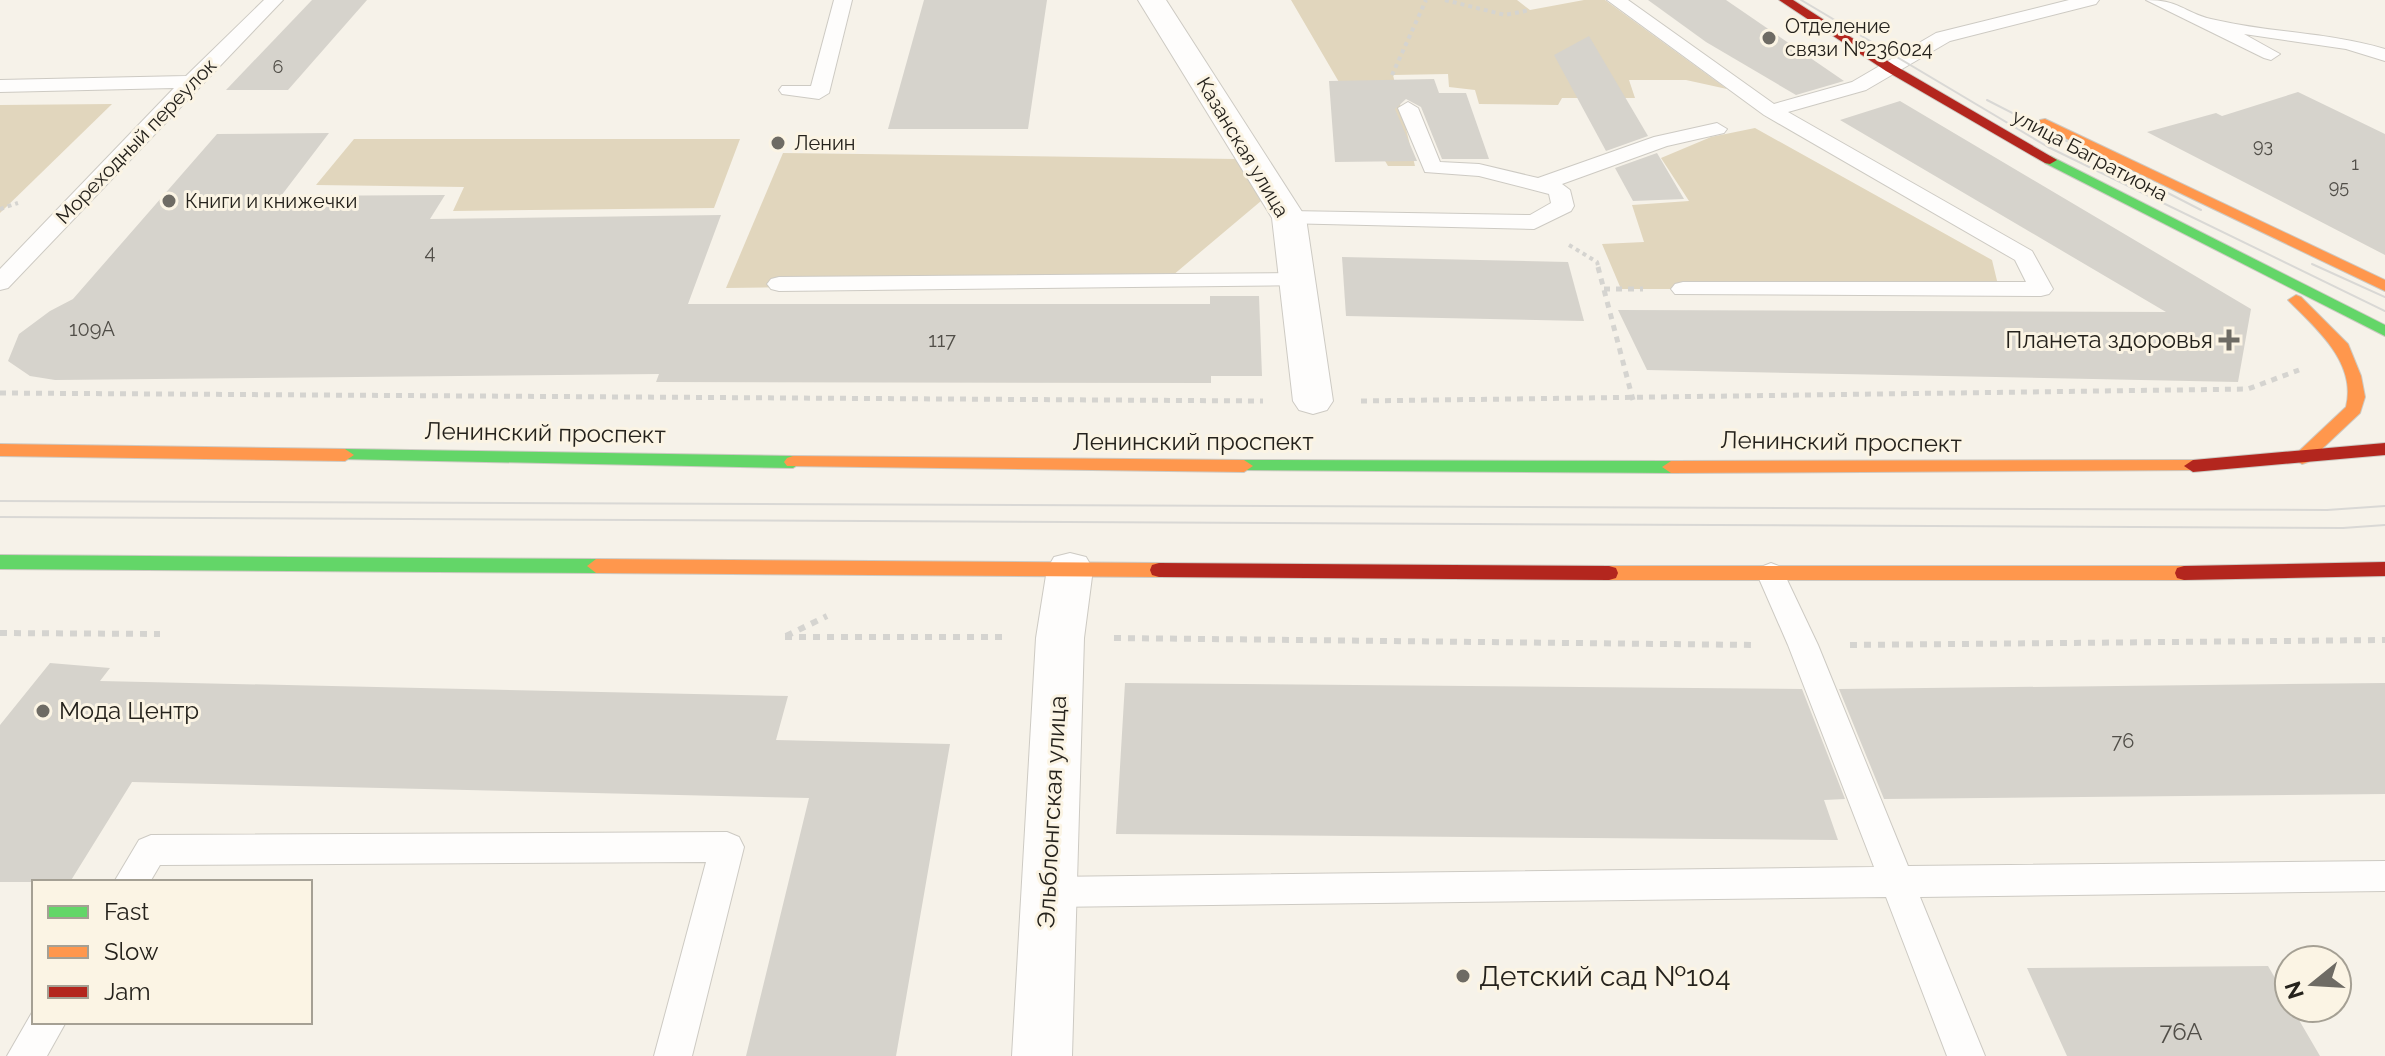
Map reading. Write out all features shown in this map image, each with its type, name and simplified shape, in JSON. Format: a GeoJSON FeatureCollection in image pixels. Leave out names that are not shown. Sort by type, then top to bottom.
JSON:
{"type":"FeatureCollection","features":[{"type":"Feature","properties":{"kind":"main road","name":"улица Багратиона"},"geometry":{"type":"LineString","coordinates":[[1785,0],[1890,68],[2070,172],[2385,331]]}},
{"type":"Feature","properties":{"kind":"main road","name":"улица Багратиона"},"geometry":{"type":"LineString","coordinates":[[2028,114],[2084,144],[2382,282]]}},
{"type":"Feature","properties":{"kind":"main road"},"geometry":{"type":"LineString","coordinates":[[2267,273],[2340,344],[2353,376],[2357,397],[2354,409],[2302,458]]}},
{"type":"Feature","properties":{"kind":"main road","name":"Ленинский проспект"},"geometry":{"type":"LineString","coordinates":[[0,450],[1352,467],[2181,467],[2385,449]]}},
{"type":"Feature","properties":{"kind":"main road"},"geometry":{"type":"LineString","coordinates":[[0,562],[1771,574],[2385,569]]}},
{"type":"Feature","properties":{"kind":"street","name":"Казанская улица"},"geometry":{"type":"LineString","coordinates":[[1152,0],[1289,218],[1313,401]]}},
{"type":"Feature","properties":{"kind":"street","name":"Эльблонгская улица"},"geometry":{"type":"LineString","coordinates":[[1042,1056],[1060,638],[1070,569]]}},
{"type":"Feature","properties":{"kind":"lane","name":"Мореходный переулок"},"geometry":{"type":"LineString","coordinates":[[0,283],[191,82],[274,0]]}},
{"type":"Feature","properties":{"kind":"lane"},"geometry":{"type":"LineString","coordinates":[[789,90],[819,93],[843,0]]}},
{"type":"Feature","properties":{"kind":"lane"},"geometry":{"type":"LineString","coordinates":[[1616,0],[1771,111],[2024,256],[2041,289],[1683,289]]}},
{"type":"Feature","properties":{"kind":"lane"},"geometry":{"type":"LineString","coordinates":[[1771,111],[1859,86],[1943,37],[2055,4],[2090,0]]}},
{"type":"Feature","properties":{"kind":"lane"},"geometry":{"type":"LineString","coordinates":[[2155,0],[2271,54]]}},
{"type":"Feature","properties":{"kind":"lane"},"geometry":{"type":"LineString","coordinates":[[2203,23],[2348,44],[2385,55]]}},
{"type":"Feature","properties":{"kind":"lane"},"geometry":{"type":"LineString","coordinates":[[0,86],[191,82]]}},
{"type":"Feature","properties":{"kind":"lane"},"geometry":{"type":"LineString","coordinates":[[1289,218],[1534,222],[1563,206],[1559,190],[1479,170],[1432,168],[1408,108]]}},
{"type":"Feature","properties":{"kind":"lane"},"geometry":{"type":"LineString","coordinates":[[1540,185],[1661,141],[1717,129]]}},
{"type":"Feature","properties":{"kind":"lane"},"geometry":{"type":"LineString","coordinates":[[779,284],[1297,280]]}},
{"type":"Feature","properties":{"kind":"lane"},"geometry":{"type":"LineString","coordinates":[[1771,574],[1803,645],[1966,1056]]}},
{"type":"Feature","properties":{"kind":"lane"},"geometry":{"type":"LineString","coordinates":[[132,880],[151,850],[727,847],[673,1056]]}},
{"type":"Feature","properties":{"kind":"lane"},"geometry":{"type":"LineString","coordinates":[[1049,892],[2385,876]]}},
{"type":"Feature","properties":{"kind":"lane"},"geometry":{"type":"LineString","coordinates":[[26,1056],[46,1024]]}},
{"type":"Feature","properties":{"kind":"path"},"geometry":{"type":"LineString","coordinates":[[1408,108],[1392,75],[1426,0]]}},
{"type":"Feature","properties":{"kind":"path"},"geometry":{"type":"LineString","coordinates":[[1445,0],[1505,15],[1530,10]]}},
{"type":"Feature","properties":{"kind":"path"},"geometry":{"type":"LineString","coordinates":[[1534,222],[1597,262],[1633,400]]}},
{"type":"Feature","properties":{"kind":"path"},"geometry":{"type":"LineString","coordinates":[[0,633],[160,634]]}},
{"type":"Feature","properties":{"kind":"path"},"geometry":{"type":"LineString","coordinates":[[785,637],[1803,645],[2385,640]]}},
{"type":"Feature","properties":{"kind":"shaded area"},"geometry":{"type":"Polygon","coordinates":[[[1291,0],[1517,0],[1530,10],[1584,0],[1605,0],[1727,89],[1686,80],[1629,80],[1635,98],[1562,98],[1558,105],[1479,104],[1475,90],[1449,87],[1448,74],[1393,75],[1415,166],[1388,166],[1291,0]]]}},
{"type":"Feature","properties":{"kind":"shaded area"},"geometry":{"type":"Polygon","coordinates":[[[112,104],[0,213],[0,105],[112,104]]]}},
{"type":"Feature","properties":{"kind":"shaded area"},"geometry":{"type":"Polygon","coordinates":[[[1755,128],[1992,260],[1999,289],[1621,289],[1602,244],[1644,242],[1632,205],[1689,201],[1661,158],[1711,137],[1755,128]]]}},
{"type":"Feature","properties":{"kind":"shaded area"},"geometry":{"type":"Polygon","coordinates":[[[354,139],[740,139],[714,208],[453,211],[464,187],[316,185],[354,139]]]}},
{"type":"Feature","properties":{"kind":"shaded area"},"geometry":{"type":"Polygon","coordinates":[[[783,153],[1236,159],[1261,201],[1166,281],[726,288],[783,153]]]}},
{"type":"Feature","properties":{"kind":"building"},"geometry":{"type":"Polygon","coordinates":[[[312,0],[367,0],[288,90],[226,90],[312,0]]]}},
{"type":"Feature","properties":{"kind":"building"},"geometry":{"type":"Polygon","coordinates":[[[924,0],[1047,0],[1028,129],[888,129],[924,0]]]}},
{"type":"Feature","properties":{"kind":"building"},"geometry":{"type":"Polygon","coordinates":[[[1648,0],[1726,0],[1844,81],[1796,95],[1706,42],[1648,0]]]}},
{"type":"Feature","properties":{"kind":"building"},"geometry":{"type":"Polygon","coordinates":[[[1589,36],[1648,136],[1606,151],[1554,55],[1589,36]]]}},
{"type":"Feature","properties":{"kind":"building"},"geometry":{"type":"Polygon","coordinates":[[[1434,79],[1439,93],[1466,93],[1489,159],[1442,159],[1421,107],[1406,99],[1395,109],[1417,161],[1335,162],[1329,81],[1434,79]]]}},
{"type":"Feature","properties":{"kind":"building"},"geometry":{"type":"Polygon","coordinates":[[[2298,92],[2385,134],[2385,255],[2147,132],[2216,113],[2222,116],[2298,92]]]}},
{"type":"Feature","properties":{"kind":"building"},"geometry":{"type":"Polygon","coordinates":[[[1900,101],[2251,309],[2238,382],[1647,370],[1618,310],[2166,312],[1840,120],[1900,101]]]}},
{"type":"Feature","properties":{"kind":"building"},"geometry":{"type":"Polygon","coordinates":[[[329,133],[281,196],[445,195],[430,219],[721,215],[688,304],[1210,304],[1210,296],[1259,296],[1262,376],[1211,376],[1211,383],[656,382],[659,374],[55,380],[30,376],[8,361],[19,334],[50,311],[73,299],[217,134],[329,133]]]}},
{"type":"Feature","properties":{"kind":"building"},"geometry":{"type":"Polygon","coordinates":[[[1657,153],[1684,199],[1633,201],[1615,168],[1657,153]]]}},
{"type":"Feature","properties":{"kind":"building"},"geometry":{"type":"Polygon","coordinates":[[[1342,257],[1568,262],[1584,321],[1346,316],[1342,257]]]}},
{"type":"Feature","properties":{"kind":"building"},"geometry":{"type":"Polygon","coordinates":[[[50,663],[110,668],[100,681],[788,696],[776,740],[950,744],[896,1056],[746,1056],[809,798],[132,782],[71,880],[0,882],[0,725],[50,663]]]}},
{"type":"Feature","properties":{"kind":"building"},"geometry":{"type":"Polygon","coordinates":[[[1125,683],[1802,689],[1845,799],[1824,800],[1838,840],[1116,834],[1125,683]]]}},
{"type":"Feature","properties":{"kind":"building"},"geometry":{"type":"Polygon","coordinates":[[[2385,683],[2385,794],[1884,799],[1839,689],[2385,683]]]}},
{"type":"Feature","properties":{"kind":"building"},"geometry":{"type":"Polygon","coordinates":[[[2268,966],[2273,975],[2273,1024],[2301,1024],[2320,1056],[2067,1056],[2027,968],[2268,966]]]}},
{"type":"Feature","properties":{"kind":"tram line"},"geometry":{"type":"LineString","coordinates":[[1801,0],[2048,147],[2385,311]]}},
{"type":"Feature","properties":{"kind":"tram line"},"geometry":{"type":"LineString","coordinates":[[1987,100],[2201,210]]}},
{"type":"Feature","properties":{"kind":"tram line"},"geometry":{"type":"LineString","coordinates":[[2312,264],[2385,297]]}},
{"type":"Feature","properties":{"kind":"tram line"},"geometry":{"type":"LineString","coordinates":[[0,501],[2327,510],[2385,506]]}},
{"type":"Feature","properties":{"kind":"tram line"},"geometry":{"type":"LineString","coordinates":[[0,517],[2343,528],[2385,525]]}},
{"type":"Feature","properties":{"kind":"traffic: fast"},"geometry":{"type":"LineString","coordinates":[[2050,160],[2385,331]]}},
{"type":"Feature","properties":{"kind":"traffic: fast"},"geometry":{"type":"LineString","coordinates":[[345,455],[793,462]]}},
{"type":"Feature","properties":{"kind":"traffic: fast"},"geometry":{"type":"LineString","coordinates":[[1244,466],[1671,467]]}},
{"type":"Feature","properties":{"kind":"traffic: fast"},"geometry":{"type":"LineString","coordinates":[[0,562],[596,566]]}},
{"type":"Feature","properties":{"kind":"traffic: slow"},"geometry":{"type":"LineString","coordinates":[[2045,123],[2385,286]]}},
{"type":"Feature","properties":{"kind":"traffic: slow"},"geometry":{"type":"LineString","coordinates":[[2296,300],[2340,344],[2353,376],[2357,397],[2354,409],[2302,458]]}},
{"type":"Feature","properties":{"kind":"traffic: slow"},"geometry":{"type":"LineString","coordinates":[[0,450],[345,455]]}},
{"type":"Feature","properties":{"kind":"traffic: slow"},"geometry":{"type":"LineString","coordinates":[[793,462],[1244,466]]}},
{"type":"Feature","properties":{"kind":"traffic: slow"},"geometry":{"type":"LineString","coordinates":[[1671,467],[2193,466]]}},
{"type":"Feature","properties":{"kind":"traffic: slow"},"geometry":{"type":"LineString","coordinates":[[596,566],[1159,570]]}},
{"type":"Feature","properties":{"kind":"traffic: slow"},"geometry":{"type":"LineString","coordinates":[[1609,573],[2184,573]]}},
{"type":"Feature","properties":{"kind":"traffic: jam"},"geometry":{"type":"LineString","coordinates":[[1785,0],[1890,68],[2050,160]]}},
{"type":"Feature","properties":{"kind":"traffic: jam"},"geometry":{"type":"LineString","coordinates":[[2193,466],[2385,449]]}},
{"type":"Feature","properties":{"kind":"traffic: jam"},"geometry":{"type":"LineString","coordinates":[[2184,573],[2385,569]]}},
{"type":"Feature","properties":{"kind":"traffic: jam"},"geometry":{"type":"LineString","coordinates":[[1159,570],[1609,573]]}},
{"type":"Feature","properties":{"kind":"place","name":"Отделение связи №236024"},"geometry":{"type":"Point","coordinates":[1769,38]}},
{"type":"Feature","properties":{"kind":"place","name":"Ленин"},"geometry":{"type":"Point","coordinates":[778,143]}},
{"type":"Feature","properties":{"kind":"place","name":"Книги и книжечки"},"geometry":{"type":"Point","coordinates":[169,201]}},
{"type":"Feature","properties":{"kind":"place","name":"Планета здоровья"},"geometry":{"type":"Point","coordinates":[2229,340]}},
{"type":"Feature","properties":{"kind":"place","name":"Мода Центр"},"geometry":{"type":"Point","coordinates":[43,711]}},
{"type":"Feature","properties":{"kind":"place","name":"Детский сад №104"},"geometry":{"type":"Point","coordinates":[1463,976]}}]}
